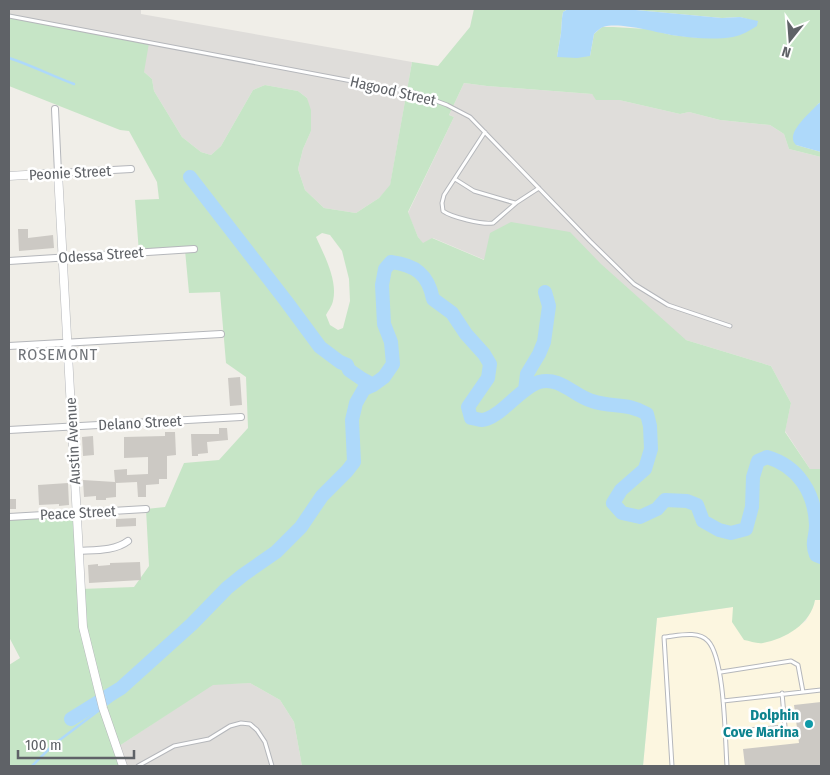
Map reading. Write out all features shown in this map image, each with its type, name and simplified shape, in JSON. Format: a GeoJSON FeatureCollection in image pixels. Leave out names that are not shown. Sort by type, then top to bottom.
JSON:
{"type":"FeatureCollection","features":[{"type":"Feature","properties":{"kind":"street","name":"Austin Avenue"},"geometry":{"type":"LineString","coordinates":[[55,109],[83,627],[100,698],[124,766]]}},
{"type":"Feature","properties":{"kind":"street","name":"Peonie Street"},"geometry":{"type":"LineString","coordinates":[[9,176],[131,170]]}},
{"type":"Feature","properties":{"kind":"street","name":"Odessa Street"},"geometry":{"type":"LineString","coordinates":[[9,261],[194,249]]}},
{"type":"Feature","properties":{"kind":"street"},"geometry":{"type":"LineString","coordinates":[[9,346],[221,334]]}},
{"type":"Feature","properties":{"kind":"street","name":"Delano Street"},"geometry":{"type":"LineString","coordinates":[[9,430],[241,417]]}},
{"type":"Feature","properties":{"kind":"street","name":"Peace Street"},"geometry":{"type":"LineString","coordinates":[[9,517],[146,509]]}},
{"type":"Feature","properties":{"kind":"street"},"geometry":{"type":"LineString","coordinates":[[78,551],[108,549],[124,545],[128,541]]}},
{"type":"Feature","properties":{"kind":"lane","name":"Hagood Street"},"geometry":{"type":"LineString","coordinates":[[9,16],[415,94],[447,104],[470,117],[634,284],[668,305],[730,326]]}},
{"type":"Feature","properties":{"kind":"lane"},"geometry":{"type":"LineString","coordinates":[[485,132],[447,190],[442,203],[443,210],[448,214],[488,224],[498,220],[516,203],[538,188]]}},
{"type":"Feature","properties":{"kind":"lane"},"geometry":{"type":"LineString","coordinates":[[455,179],[474,192],[516,203]]}},
{"type":"Feature","properties":{"kind":"lane"},"geometry":{"type":"LineString","coordinates":[[672,766],[664,637],[692,635],[708,641],[720,672],[727,766]]}},
{"type":"Feature","properties":{"kind":"lane"},"geometry":{"type":"LineString","coordinates":[[720,672],[791,661],[798,664],[800,668],[803,692]]}},
{"type":"Feature","properties":{"kind":"lane"},"geometry":{"type":"LineString","coordinates":[[722,702],[821,690]]}},
{"type":"Feature","properties":{"kind":"lane"},"geometry":{"type":"LineString","coordinates":[[724,732],[785,726],[782,694]]}},
{"type":"Feature","properties":{"kind":"lane"},"geometry":{"type":"LineString","coordinates":[[138,766],[174,746],[210,739],[230,726],[241,723],[250,724],[257,730],[265,742],[272,766]]}},
{"type":"Feature","properties":{"kind":"shaded area"},"geometry":{"type":"Polygon","coordinates":[[[9,9],[141,9],[141,14],[412,62],[390,186],[379,198],[356,213],[324,208],[305,190],[298,169],[303,149],[311,131],[307,98],[298,91],[265,85],[253,90],[221,146],[211,155],[201,152],[182,137],[154,91],[152,79],[144,72],[9,16],[9,9]]]}},
{"type":"Feature","properties":{"kind":"shaded area"},"geometry":{"type":"Polygon","coordinates":[[[464,83],[592,94],[597,100],[619,100],[680,114],[689,112],[720,120],[770,125],[784,134],[789,149],[821,157],[821,469],[810,469],[785,431],[791,403],[771,366],[686,340],[433,238],[423,244],[408,213],[454,117],[449,115],[464,83]]]}},
{"type":"Feature","properties":{"kind":"shaded area"},"geometry":{"type":"Polygon","coordinates":[[[815,600],[821,600],[821,766],[643,766],[657,618],[733,607],[784,636],[806,621],[815,600]]]}},
{"type":"Feature","properties":{"kind":"shaded area"},"geometry":{"type":"Polygon","coordinates":[[[250,683],[280,700],[294,722],[302,766],[123,766],[116,748],[213,684],[250,683]]]}},
{"type":"Feature","properties":{"kind":"green space"},"geometry":{"type":"Polygon","coordinates":[[[474,9],[568,9],[563,12],[557,57],[590,56],[594,34],[602,27],[647,29],[672,35],[700,38],[731,37],[758,22],[740,17],[722,18],[625,9],[821,9],[821,102],[818,104],[796,145],[821,152],[821,157],[789,149],[784,134],[770,125],[720,120],[689,112],[680,114],[619,100],[596,100],[592,94],[464,83],[449,115],[454,117],[408,212],[418,237],[423,243],[432,238],[484,260],[490,233],[511,222],[570,232],[601,264],[686,340],[771,366],[791,403],[785,432],[810,469],[821,469],[821,600],[815,600],[813,609],[796,629],[780,638],[763,643],[744,640],[732,622],[733,607],[657,618],[643,766],[302,766],[294,722],[280,700],[250,683],[213,685],[116,748],[123,766],[9,766],[9,665],[20,658],[9,637],[9,517],[76,513],[81,589],[134,587],[149,566],[146,509],[165,507],[184,463],[219,460],[248,428],[246,377],[226,363],[220,292],[189,293],[185,250],[139,253],[135,200],[159,199],[157,182],[129,131],[120,130],[9,86],[9,16],[149,43],[144,72],[152,79],[154,91],[182,137],[201,152],[211,155],[221,146],[253,90],[265,85],[298,91],[307,98],[311,110],[311,131],[303,149],[298,169],[305,190],[324,208],[356,213],[379,198],[390,185],[412,62],[438,66],[470,27],[474,9]],[[322,233],[316,237],[334,285],[333,301],[326,315],[330,325],[338,330],[343,328],[350,301],[349,279],[342,251],[330,235],[322,233]]]}},
{"type":"Feature","properties":{"kind":"water"},"geometry":{"type":"Polygon","coordinates":[[[568,9],[625,9],[722,18],[740,17],[758,21],[757,26],[742,34],[718,38],[678,36],[618,26],[603,27],[594,34],[590,56],[577,58],[557,57],[563,12],[568,9]]]}},
{"type":"Feature","properties":{"kind":"water"},"geometry":{"type":"Polygon","coordinates":[[[821,102],[821,152],[796,145],[793,135],[799,124],[821,102]]]}},
{"type":"Feature","properties":{"kind":"building"},"geometry":{"type":"Polygon","coordinates":[[[18,229],[28,229],[28,238],[53,235],[54,248],[19,251],[18,229]]]}},
{"type":"Feature","properties":{"kind":"building"},"geometry":{"type":"Polygon","coordinates":[[[240,377],[242,405],[230,406],[228,378],[240,377]]]}},
{"type":"Feature","properties":{"kind":"building"},"geometry":{"type":"Polygon","coordinates":[[[219,428],[227,428],[228,440],[207,442],[208,453],[192,456],[191,434],[219,434],[219,428]]]}},
{"type":"Feature","properties":{"kind":"building"},"geometry":{"type":"Polygon","coordinates":[[[165,432],[175,432],[176,455],[167,456],[167,479],[159,479],[159,484],[146,485],[146,497],[138,497],[137,482],[116,483],[116,497],[106,498],[106,500],[96,500],[96,496],[84,497],[83,480],[115,482],[114,470],[127,469],[127,475],[148,474],[148,457],[124,458],[124,437],[165,436],[165,432]]]}},
{"type":"Feature","properties":{"kind":"building"},"geometry":{"type":"Polygon","coordinates":[[[93,436],[94,455],[83,456],[82,437],[93,436]]]}},
{"type":"Feature","properties":{"kind":"building"},"geometry":{"type":"Polygon","coordinates":[[[68,483],[69,505],[39,505],[38,485],[68,483]]]}},
{"type":"Feature","properties":{"kind":"building"},"geometry":{"type":"Polygon","coordinates":[[[9,499],[16,499],[16,509],[9,509],[9,499]]]}},
{"type":"Feature","properties":{"kind":"building"},"geometry":{"type":"Polygon","coordinates":[[[136,518],[136,526],[116,527],[116,519],[136,518]]]}},
{"type":"Feature","properties":{"kind":"building"},"geometry":{"type":"Polygon","coordinates":[[[140,562],[141,580],[89,583],[88,565],[98,564],[98,566],[110,565],[110,563],[140,562]]]}},
{"type":"Feature","properties":{"kind":"building","name":"Dolphin Cove Marina"},"geometry":{"type":"Polygon","coordinates":[[[821,702],[821,766],[745,766],[743,749],[799,743],[794,705],[821,702]]]}},
{"type":"Feature","properties":{"kind":"waterway"},"geometry":{"type":"LineString","coordinates":[[9,58],[74,84]]}},
{"type":"Feature","properties":{"kind":"waterway"},"geometry":{"type":"LineString","coordinates":[[190,177],[320,347],[347,365],[349,370],[373,385]]}},
{"type":"Feature","properties":{"kind":"waterway"},"geometry":{"type":"LineString","coordinates":[[71,719],[121,688],[192,624],[227,588],[276,552],[301,527],[322,496],[354,462],[352,420],[356,403],[364,389],[384,377],[393,364],[391,342],[384,324],[382,285],[385,269],[391,262],[414,268],[424,277],[431,290],[433,299],[452,313],[490,364],[488,378],[468,407],[471,418],[482,420],[489,418],[524,390],[539,382],[547,381],[560,384],[585,399],[640,410],[647,414],[650,426],[651,449],[645,469],[621,490],[613,503],[622,513],[640,517],[657,509],[665,500],[687,501],[697,505],[703,521],[719,530],[731,533],[746,529],[752,507],[753,477],[758,461],[767,457],[778,461],[796,474],[808,492],[815,513],[815,550],[816,555],[821,557]]}},
{"type":"Feature","properties":{"kind":"waterway"},"geometry":{"type":"LineString","coordinates":[[525,390],[527,374],[544,342],[549,306],[545,292]]}},
{"type":"Feature","properties":{"kind":"waterway"},"geometry":{"type":"LineString","coordinates":[[32,766],[53,745],[110,702],[165,654],[278,545]]}},
{"type":"Feature","properties":{"kind":"place","name":"Dolphin Cove Marina"},"geometry":{"type":"Point","coordinates":[809,724]}},
{"type":"Feature","properties":{"kind":"district","name":"ROSEMONT"},"geometry":{"type":"Point","coordinates":[58,354]}}]}
